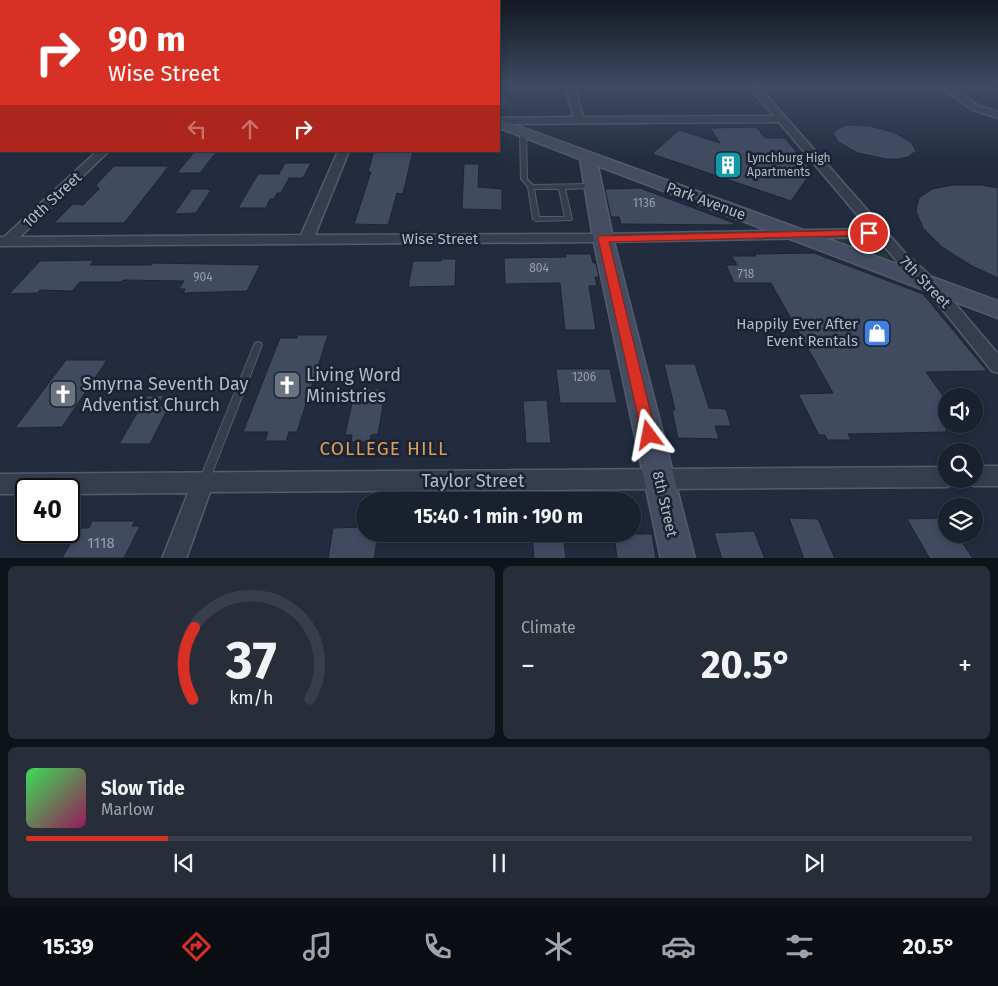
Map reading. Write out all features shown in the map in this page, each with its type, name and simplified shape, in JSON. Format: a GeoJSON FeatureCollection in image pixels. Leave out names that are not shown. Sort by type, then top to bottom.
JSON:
{"type":"FeatureCollection","features":[{"type":"Feature","properties":{"kind":"main road","name":"Park Avenue"},"geometry":{"type":"LineString","coordinates":[[500,122],[998,310]]}},
{"type":"Feature","properties":{"kind":"main road","name":"8th Street"},"geometry":{"type":"LineString","coordinates":[[588,157],[603,238],[678,558]]}},
{"type":"Feature","properties":{"kind":"street"},"geometry":{"type":"LineString","coordinates":[[576,112],[578,119]]}},
{"type":"Feature","properties":{"kind":"street","name":"7th Street"},"geometry":{"type":"LineString","coordinates":[[776,112],[905,262],[931,285],[998,366]]}},
{"type":"Feature","properties":{"kind":"street"},"geometry":{"type":"LineString","coordinates":[[500,122],[578,119],[782,119]]}},
{"type":"Feature","properties":{"kind":"street","name":"10th Street"},"geometry":{"type":"LineString","coordinates":[[3,243],[103,152]]}},
{"type":"Feature","properties":{"kind":"street"},"geometry":{"type":"LineString","coordinates":[[306,240],[344,152]]}},
{"type":"Feature","properties":{"kind":"street","name":"Wise Street"},"geometry":{"type":"LineString","coordinates":[[3,243],[603,238],[880,232]]}},
{"type":"Feature","properties":{"kind":"street"},"geometry":{"type":"LineString","coordinates":[[983,476],[998,476]]}},
{"type":"Feature","properties":{"kind":"street","name":"Taylor Street"},"geometry":{"type":"LineString","coordinates":[[0,484],[938,477]]}},
{"type":"Feature","properties":{"kind":"street"},"geometry":{"type":"LineString","coordinates":[[174,558],[203,482]]}},
{"type":"Feature","properties":{"kind":"lane"},"geometry":{"type":"LineString","coordinates":[[523,132],[524,179],[531,187],[536,219],[568,219],[562,187]]}},
{"type":"Feature","properties":{"kind":"lane"},"geometry":{"type":"LineString","coordinates":[[531,187],[593,186]]}},
{"type":"Feature","properties":{"kind":"lane"},"geometry":{"type":"LineString","coordinates":[[203,482],[258,345]]}},
{"type":"Feature","properties":{"kind":"green space"},"geometry":{"type":"Polygon","coordinates":[[[872,236],[889,257],[888,259],[830,238],[872,236]]]}},
{"type":"Feature","properties":{"kind":"building"},"geometry":{"type":"Polygon","coordinates":[[[847,125],[869,126],[893,132],[911,142],[916,151],[908,157],[899,159],[886,159],[858,153],[838,142],[833,133],[847,125]]]}},
{"type":"Feature","properties":{"kind":"building","name":"Lynchburg High Apartments"},"geometry":{"type":"Polygon","coordinates":[[[756,127],[765,138],[785,138],[812,171],[791,201],[652,154],[679,130],[720,143],[710,128],[756,127]]]}},
{"type":"Feature","properties":{"kind":"building"},"geometry":{"type":"Polygon","coordinates":[[[194,152],[216,152],[200,173],[177,173],[194,152]]]}},
{"type":"Feature","properties":{"kind":"building"},"geometry":{"type":"Polygon","coordinates":[[[374,152],[413,152],[403,194],[397,193],[388,225],[354,224],[371,172],[368,172],[374,152]]]}},
{"type":"Feature","properties":{"kind":"building"},"geometry":{"type":"Polygon","coordinates":[[[285,163],[311,163],[303,178],[289,178],[281,193],[277,193],[274,199],[270,199],[266,208],[238,208],[258,174],[279,174],[285,163]]]}},
{"type":"Feature","properties":{"kind":"building"},"geometry":{"type":"Polygon","coordinates":[[[464,164],[479,164],[478,187],[502,189],[502,210],[462,209],[464,164]]]}},
{"type":"Feature","properties":{"kind":"building"},"geometry":{"type":"Polygon","coordinates":[[[114,166],[169,166],[124,223],[54,223],[73,204],[83,205],[99,189],[96,185],[114,166]]]}},
{"type":"Feature","properties":{"kind":"building"},"geometry":{"type":"Polygon","coordinates":[[[953,185],[981,185],[998,188],[998,278],[972,266],[942,247],[923,228],[916,211],[919,198],[932,189],[953,185]]]}},
{"type":"Feature","properties":{"kind":"building"},"geometry":{"type":"Polygon","coordinates":[[[640,188],[734,223],[734,225],[621,224],[619,217],[611,217],[605,189],[640,188]]]}},
{"type":"Feature","properties":{"kind":"building"},"geometry":{"type":"Polygon","coordinates":[[[192,189],[211,190],[196,213],[174,214],[192,189]]]}},
{"type":"Feature","properties":{"kind":"building","name":"Happily Ever After Event Rentals"},"geometry":{"type":"Polygon","coordinates":[[[814,253],[923,294],[987,371],[926,372],[938,389],[938,432],[848,434],[851,440],[827,440],[825,435],[819,435],[798,394],[833,393],[771,283],[734,283],[726,265],[737,265],[732,256],[756,256],[755,254],[814,253]]]}},
{"type":"Feature","properties":{"kind":"building"},"geometry":{"type":"Polygon","coordinates":[[[566,254],[591,254],[593,263],[596,263],[599,277],[595,277],[597,286],[589,286],[596,330],[565,330],[560,283],[505,284],[504,258],[566,257],[566,254]]]}},
{"type":"Feature","properties":{"kind":"building"},"geometry":{"type":"Polygon","coordinates":[[[441,259],[456,259],[455,286],[408,287],[413,261],[441,261],[441,259]]]}},
{"type":"Feature","properties":{"kind":"building"},"geometry":{"type":"Polygon","coordinates":[[[94,260],[90,265],[151,265],[153,263],[260,265],[247,291],[183,293],[185,289],[179,289],[184,281],[123,280],[121,282],[80,282],[72,291],[40,290],[37,293],[9,294],[40,261],[94,260]]]}},
{"type":"Feature","properties":{"kind":"building","name":"Living Word Ministries"},"geometry":{"type":"Polygon","coordinates":[[[298,335],[328,335],[297,432],[289,432],[286,441],[265,441],[268,432],[243,432],[280,338],[297,338],[298,335]]]}},
{"type":"Feature","properties":{"kind":"building","name":"Smyrna Seventh Day Adventist Church"},"geometry":{"type":"Polygon","coordinates":[[[66,360],[107,360],[62,427],[15,428],[66,360]]]}},
{"type":"Feature","properties":{"kind":"building"},"geometry":{"type":"Polygon","coordinates":[[[664,364],[695,364],[709,408],[726,409],[731,426],[715,426],[719,439],[678,438],[672,410],[675,410],[664,364]]]}},
{"type":"Feature","properties":{"kind":"building"},"geometry":{"type":"Polygon","coordinates":[[[556,369],[610,369],[617,403],[560,403],[556,369]]]}},
{"type":"Feature","properties":{"kind":"building"},"geometry":{"type":"Polygon","coordinates":[[[368,389],[382,389],[381,394],[385,394],[378,434],[371,435],[370,442],[351,442],[352,435],[345,435],[354,394],[367,394],[368,389]]]}},
{"type":"Feature","properties":{"kind":"building"},"geometry":{"type":"Polygon","coordinates":[[[164,395],[158,406],[169,406],[150,444],[119,444],[147,396],[164,395]]]}},
{"type":"Feature","properties":{"kind":"building"},"geometry":{"type":"Polygon","coordinates":[[[547,400],[551,443],[526,443],[523,401],[547,400]]]}},
{"type":"Feature","properties":{"kind":"building"},"geometry":{"type":"Polygon","coordinates":[[[789,518],[818,519],[835,558],[804,558],[789,518]]]}},
{"type":"Feature","properties":{"kind":"building"},"geometry":{"type":"Polygon","coordinates":[[[938,518],[938,543],[963,543],[972,558],[929,558],[907,519],[938,518]]]}},
{"type":"Feature","properties":{"kind":"building"},"geometry":{"type":"Polygon","coordinates":[[[92,521],[135,521],[132,526],[140,526],[124,558],[62,558],[70,543],[80,543],[80,528],[89,528],[92,521]]]}},
{"type":"Feature","properties":{"kind":"building"},"geometry":{"type":"Polygon","coordinates":[[[356,527],[356,542],[377,542],[374,558],[328,558],[333,528],[356,527]]]}},
{"type":"Feature","properties":{"kind":"building"},"geometry":{"type":"Polygon","coordinates":[[[754,531],[765,558],[722,558],[714,533],[754,531]]]}},
{"type":"Feature","properties":{"kind":"building"},"geometry":{"type":"Polygon","coordinates":[[[641,534],[652,534],[656,558],[617,558],[615,542],[641,542],[641,534]]]}},
{"type":"Feature","properties":{"kind":"building"},"geometry":{"type":"Polygon","coordinates":[[[533,542],[564,542],[566,558],[534,558],[533,542]]]}},
{"type":"Feature","properties":{"kind":"place","name":"Lynchburg High Apartments"},"geometry":{"type":"Point","coordinates":[728,165]}},
{"type":"Feature","properties":{"kind":"place","name":"Happily Ever After Event Rentals"},"geometry":{"type":"Point","coordinates":[877,333]}},
{"type":"Feature","properties":{"kind":"place","name":"Living Word Ministries"},"geometry":{"type":"Point","coordinates":[287,385]}},
{"type":"Feature","properties":{"kind":"place","name":"Smyrna Seventh Day Adventist Church"},"geometry":{"type":"Point","coordinates":[63,394]}},
{"type":"Feature","properties":{"kind":"district","name":"COLLEGE HILL"},"geometry":{"type":"Point","coordinates":[384,448]}},
{"type":"Feature","properties":{"kind":"route"},"geometry":{"type":"LineString","coordinates":[[649,435],[603,238],[869,233]]}}]}
